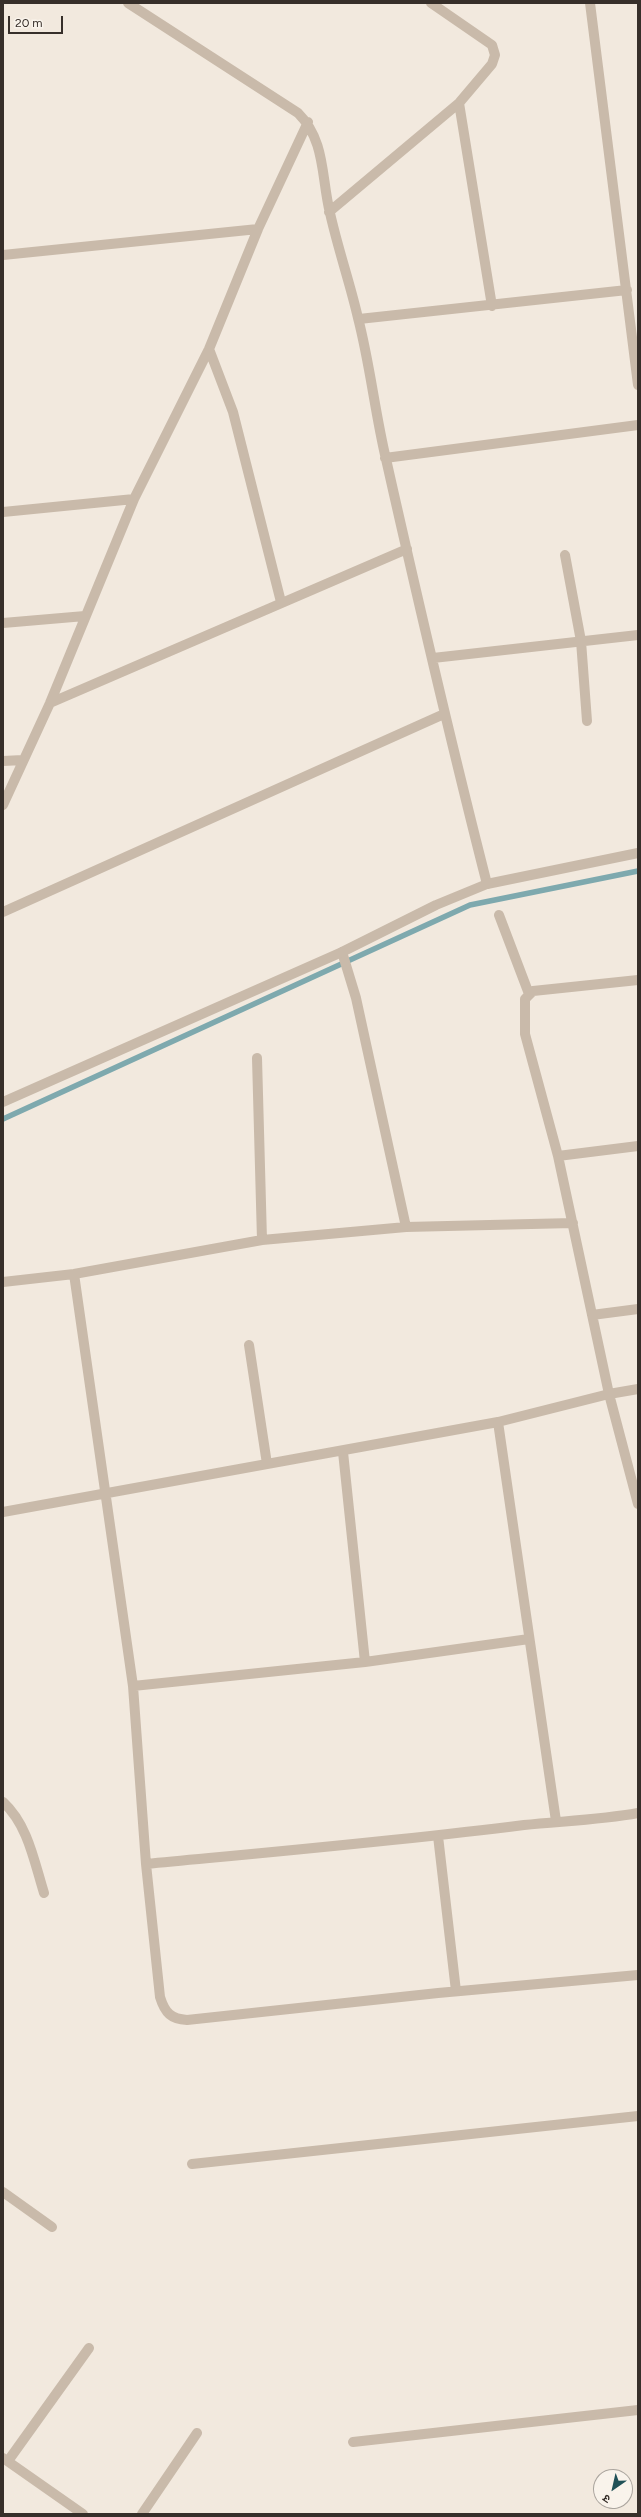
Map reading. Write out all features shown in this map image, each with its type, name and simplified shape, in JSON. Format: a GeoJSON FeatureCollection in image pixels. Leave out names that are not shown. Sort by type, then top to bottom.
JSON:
{"type":"FeatureCollection","features":[{"type":"Feature","properties":{"kind":"street"},"geometry":{"type":"LineString","coordinates":[[128,3],[298,113],[308,122],[320,148],[330,212],[359,319],[386,458],[433,658],[444,714],[487,884]]}},
{"type":"Feature","properties":{"kind":"street"},"geometry":{"type":"LineString","coordinates":[[330,212],[459,103],[492,64],[494,50],[467,27],[431,3]]}},
{"type":"Feature","properties":{"kind":"street"},"geometry":{"type":"LineString","coordinates":[[590,3],[638,385]]}},
{"type":"Feature","properties":{"kind":"street"},"geometry":{"type":"LineString","coordinates":[[459,103],[492,306]]}},
{"type":"Feature","properties":{"kind":"street"},"geometry":{"type":"LineString","coordinates":[[3,805],[50,703],[134,499],[209,349],[258,229],[308,122]]}},
{"type":"Feature","properties":{"kind":"street"},"geometry":{"type":"LineString","coordinates":[[3,255],[258,229]]}},
{"type":"Feature","properties":{"kind":"street"},"geometry":{"type":"LineString","coordinates":[[359,319],[492,306],[627,290]]}},
{"type":"Feature","properties":{"kind":"street"},"geometry":{"type":"LineString","coordinates":[[209,349],[233,412],[281,602]]}},
{"type":"Feature","properties":{"kind":"street"},"geometry":{"type":"LineString","coordinates":[[386,458],[638,425]]}},
{"type":"Feature","properties":{"kind":"street"},"geometry":{"type":"LineString","coordinates":[[3,512],[134,499]]}},
{"type":"Feature","properties":{"kind":"street"},"geometry":{"type":"LineString","coordinates":[[50,703],[281,602],[407,549]]}},
{"type":"Feature","properties":{"kind":"street"},"geometry":{"type":"LineString","coordinates":[[565,555],[580,641],[588,721]]}},
{"type":"Feature","properties":{"kind":"street"},"geometry":{"type":"LineString","coordinates":[[3,623],[85,616]]}},
{"type":"Feature","properties":{"kind":"street"},"geometry":{"type":"LineString","coordinates":[[433,658],[638,635]]}},
{"type":"Feature","properties":{"kind":"street"},"geometry":{"type":"LineString","coordinates":[[3,912],[444,714]]}},
{"type":"Feature","properties":{"kind":"street"},"geometry":{"type":"LineString","coordinates":[[3,761],[23,760]]}},
{"type":"Feature","properties":{"kind":"street"},"geometry":{"type":"LineString","coordinates":[[3,1102],[343,957],[436,905],[487,884],[638,853]]}},
{"type":"Feature","properties":{"kind":"street"},"geometry":{"type":"LineString","coordinates":[[499,916],[529,994],[524,1006],[525,1034],[558,1156],[609,1394],[638,1504]]}},
{"type":"Feature","properties":{"kind":"street"},"geometry":{"type":"LineString","coordinates":[[343,957],[356,998],[406,1228]]}},
{"type":"Feature","properties":{"kind":"street"},"geometry":{"type":"LineString","coordinates":[[529,994],[551,989],[638,980]]}},
{"type":"Feature","properties":{"kind":"street"},"geometry":{"type":"LineString","coordinates":[[257,1058],[262,1240]]}},
{"type":"Feature","properties":{"kind":"street"},"geometry":{"type":"LineString","coordinates":[[558,1156],[638,1146]]}},
{"type":"Feature","properties":{"kind":"street"},"geometry":{"type":"LineString","coordinates":[[3,1282],[74,1274],[262,1240],[406,1228],[573,1223]]}},
{"type":"Feature","properties":{"kind":"street"},"geometry":{"type":"LineString","coordinates":[[74,1274],[133,1686],[146,1864],[160,1997],[166,2012],[176,2019],[456,1991],[638,1975]]}},
{"type":"Feature","properties":{"kind":"street"},"geometry":{"type":"LineString","coordinates":[[592,1315],[638,1309]]}},
{"type":"Feature","properties":{"kind":"street"},"geometry":{"type":"LineString","coordinates":[[249,1345],[268,1464]]}},
{"type":"Feature","properties":{"kind":"street"},"geometry":{"type":"LineString","coordinates":[[3,1512],[106,1492],[343,1452],[498,1422],[609,1394],[638,1389]]}},
{"type":"Feature","properties":{"kind":"street"},"geometry":{"type":"LineString","coordinates":[[498,1422],[528,1639],[556,1821]]}},
{"type":"Feature","properties":{"kind":"street"},"geometry":{"type":"LineString","coordinates":[[343,1452],[365,1662]]}},
{"type":"Feature","properties":{"kind":"street"},"geometry":{"type":"LineString","coordinates":[[133,1686],[365,1662],[528,1639]]}},
{"type":"Feature","properties":{"kind":"street"},"geometry":{"type":"LineString","coordinates":[[3,1802],[12,1810],[22,1825],[44,1893]]}},
{"type":"Feature","properties":{"kind":"street"},"geometry":{"type":"LineString","coordinates":[[146,1864],[438,1836],[556,1821],[604,1819],[638,1813]]}},
{"type":"Feature","properties":{"kind":"street"},"geometry":{"type":"LineString","coordinates":[[438,1836],[456,1991]]}},
{"type":"Feature","properties":{"kind":"street"},"geometry":{"type":"LineString","coordinates":[[192,2164],[638,2116]]}},
{"type":"Feature","properties":{"kind":"street"},"geometry":{"type":"LineString","coordinates":[[3,2192],[52,2227]]}},
{"type":"Feature","properties":{"kind":"street"},"geometry":{"type":"LineString","coordinates":[[83,2514],[6,2460],[88,2348]]}},
{"type":"Feature","properties":{"kind":"street"},"geometry":{"type":"LineString","coordinates":[[353,2442],[638,2410]]}},
{"type":"Feature","properties":{"kind":"street"},"geometry":{"type":"LineString","coordinates":[[142,2514],[197,2433]]}},
{"type":"Feature","properties":{"kind":"waterway"},"geometry":{"type":"LineString","coordinates":[[3,1119],[470,905],[638,871]]}}]}
